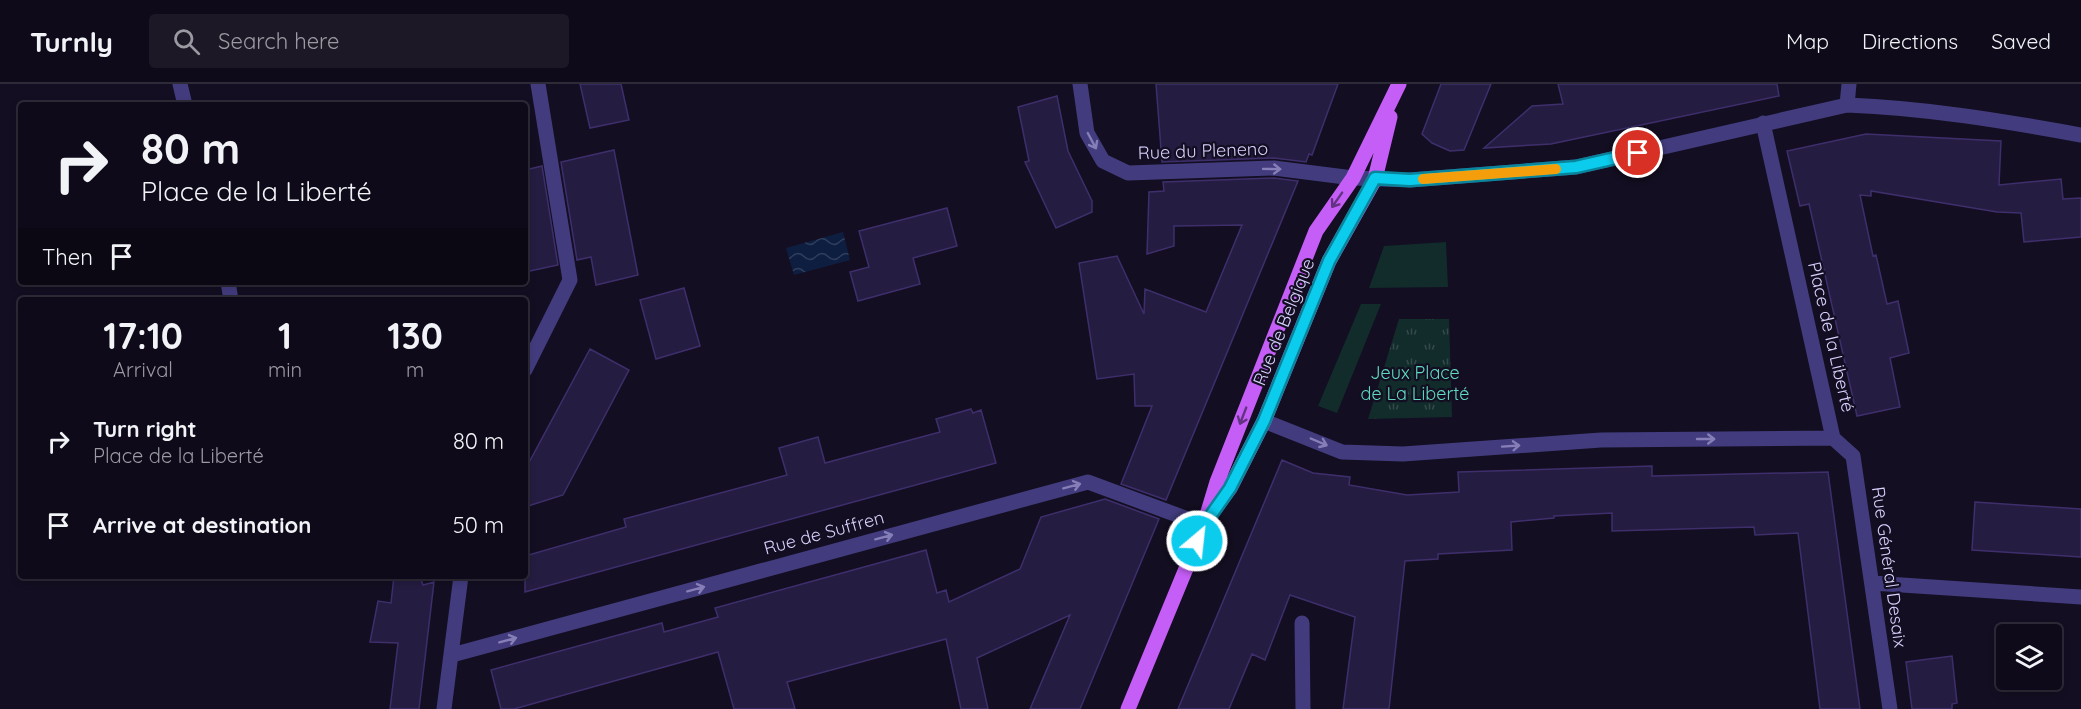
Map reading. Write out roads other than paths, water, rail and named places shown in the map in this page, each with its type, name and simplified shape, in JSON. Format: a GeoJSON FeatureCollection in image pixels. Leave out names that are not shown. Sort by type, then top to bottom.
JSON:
{"type":"FeatureCollection","features":[{"type":"Feature","properties":{"kind":"main road","name":"Rue de Belgique"},"geometry":{"type":"LineString","coordinates":[[1128,709],[1204,525],[1217,482],[1316,231],[1353,178],[1397,89]]}},
{"type":"Feature","properties":{"kind":"main road","name":"Rue de Belgique"},"geometry":{"type":"LineString","coordinates":[[1204,525],[1230,488],[1264,421],[1329,261],[1375,178],[1397,89]]}},
{"type":"Feature","properties":{"kind":"street"},"geometry":{"type":"LineString","coordinates":[[180,84],[184,102]]}},
{"type":"Feature","properties":{"kind":"street"},"geometry":{"type":"LineString","coordinates":[[528,364],[570,280],[538,84]]}},
{"type":"Feature","properties":{"kind":"street","name":"Rue du Pleneno"},"geometry":{"type":"LineString","coordinates":[[1080,84],[1087,133],[1103,161],[1128,173],[1274,168],[1353,178]]}},
{"type":"Feature","properties":{"kind":"street"},"geometry":{"type":"LineString","coordinates":[[1847,105],[1849,84]]}},
{"type":"Feature","properties":{"kind":"street"},"geometry":{"type":"LineString","coordinates":[[1353,178],[1410,180],[1576,167],[1847,105],[1892,107],[2010,122],[2081,135]]}},
{"type":"Feature","properties":{"kind":"street","name":"Place de la Liberté"},"geometry":{"type":"LineString","coordinates":[[1264,421],[1341,452],[1393,454],[1601,440],[1833,438],[1763,123]]}},
{"type":"Feature","properties":{"kind":"street","name":"Rue Général Desaix"},"geometry":{"type":"LineString","coordinates":[[1833,438],[1853,456],[1890,709]]}},
{"type":"Feature","properties":{"kind":"street","name":"Rue de Suffren"},"geometry":{"type":"LineString","coordinates":[[452,655],[1088,482],[1204,525]]}},
{"type":"Feature","properties":{"kind":"street"},"geometry":{"type":"LineString","coordinates":[[444,709],[460,579]]}},
{"type":"Feature","properties":{"kind":"street"},"geometry":{"type":"LineString","coordinates":[[1872,583],[2081,597]]}},
{"type":"Feature","properties":{"kind":"street"},"geometry":{"type":"LineString","coordinates":[[1302,623],[1303,709]]}},
{"type":"Feature","properties":{"kind":"water"},"geometry":{"type":"Polygon","coordinates":[[[843,232],[850,260],[794,275],[786,248],[843,232]]]}},
{"type":"Feature","properties":{"kind":"park label","name":"Jeux Place de La Liberté"},"geometry":{"type":"Point","coordinates":[1415,383]}}]}
